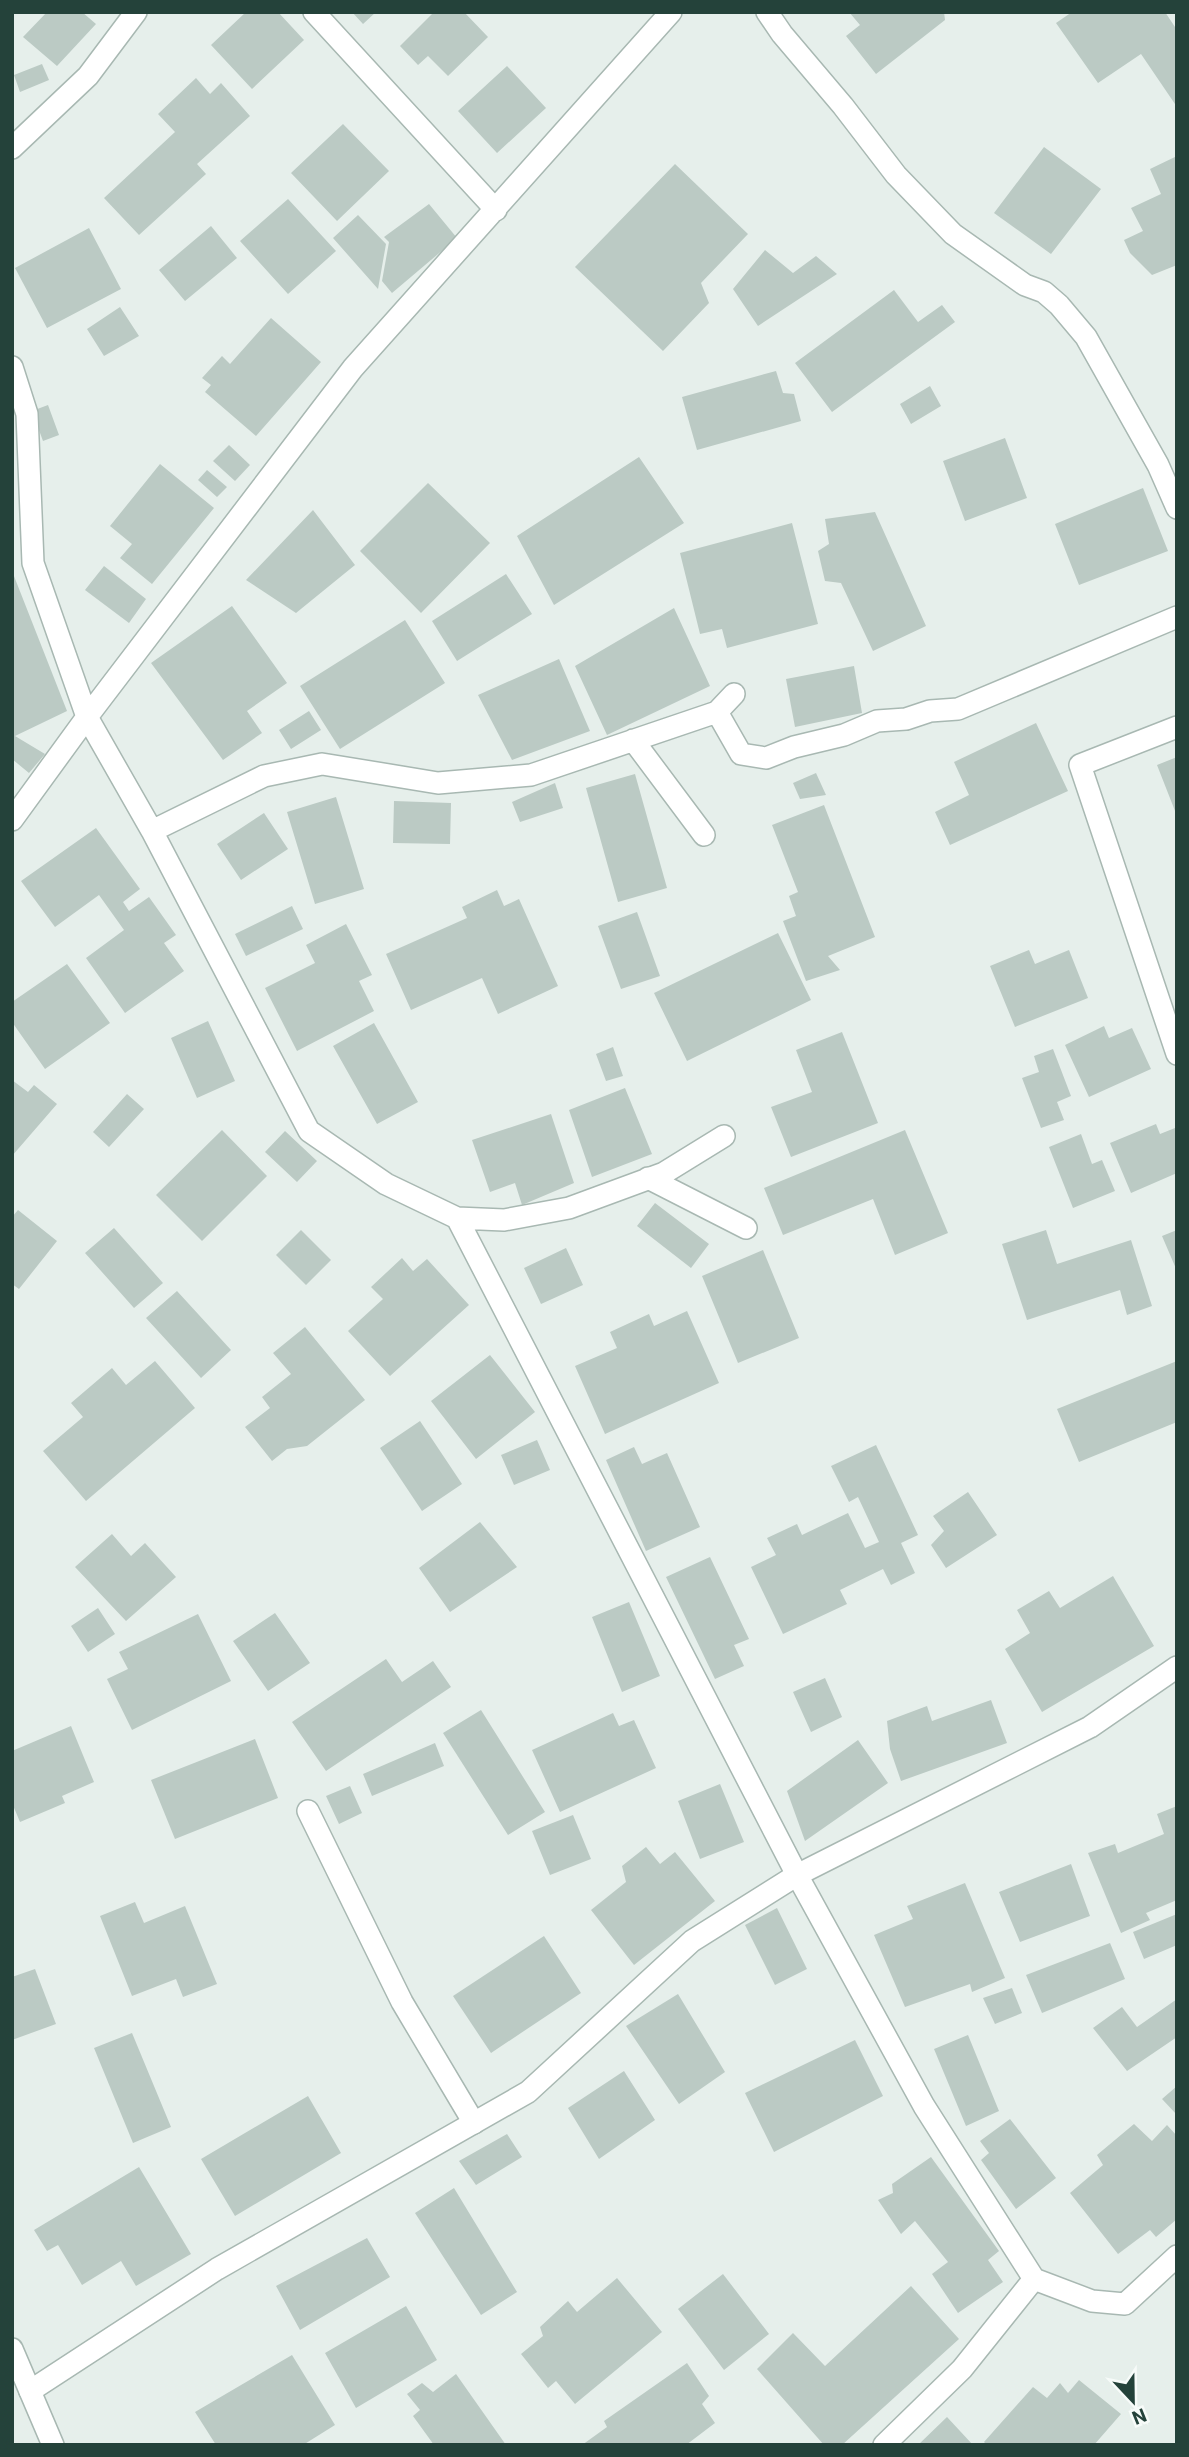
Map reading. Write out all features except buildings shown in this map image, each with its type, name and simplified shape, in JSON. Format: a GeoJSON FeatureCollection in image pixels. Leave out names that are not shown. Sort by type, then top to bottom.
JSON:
{"type":"FeatureCollection","features":[{"type":"Feature","properties":{"kind":"street"},"geometry":{"type":"LineString","coordinates":[[314,12],[496,210]]}},
{"type":"Feature","properties":{"kind":"street"},"geometry":{"type":"LineString","coordinates":[[12,820],[87,717],[353,368],[671,12]]}},
{"type":"Feature","properties":{"kind":"street"},"geometry":{"type":"LineString","coordinates":[[767,12],[896,175],[953,234],[1025,285],[1044,292],[1086,337],[1158,465],[1177,508]]}},
{"type":"Feature","properties":{"kind":"street"},"geometry":{"type":"LineString","coordinates":[[12,148],[88,76],[131,14]]}},
{"type":"Feature","properties":{"kind":"street"},"geometry":{"type":"LineString","coordinates":[[12,367],[27,414],[33,563],[87,717],[152,831],[309,1131],[386,1184],[457,1218],[504,1220],[569,1208],[664,1173],[724,1136]]}},
{"type":"Feature","properties":{"kind":"street"},"geometry":{"type":"LineString","coordinates":[[718,712],[741,754],[766,758],[793,747],[844,735],[877,721],[905,719],[930,711],[958,709],[1177,617]]}},
{"type":"Feature","properties":{"kind":"street"},"geometry":{"type":"LineString","coordinates":[[152,831],[264,776],[321,764],[438,783],[531,775],[718,712],[734,694]]}},
{"type":"Feature","properties":{"kind":"street"},"geometry":{"type":"LineString","coordinates":[[1177,727],[1080,765],[1177,1054]]}},
{"type":"Feature","properties":{"kind":"street"},"geometry":{"type":"LineString","coordinates":[[633,740],[704,835]]}},
{"type":"Feature","properties":{"kind":"street"},"geometry":{"type":"LineString","coordinates":[[648,1178],[746,1228]]}},
{"type":"Feature","properties":{"kind":"street"},"geometry":{"type":"LineString","coordinates":[[457,1218],[797,1875],[923,2106],[1034,2279],[1091,2301],[1125,2304],[1177,2256]]}},
{"type":"Feature","properties":{"kind":"street"},"geometry":{"type":"LineString","coordinates":[[30,2391],[217,2269],[528,2092],[692,1941],[797,1875],[1090,1727],[1177,1667]]}},
{"type":"Feature","properties":{"kind":"street"},"geometry":{"type":"LineString","coordinates":[[308,1811],[402,2002],[474,2123]]}},
{"type":"Feature","properties":{"kind":"street"},"geometry":{"type":"LineString","coordinates":[[884,2445],[962,2369],[1034,2279]]}},
{"type":"Feature","properties":{"kind":"street"},"geometry":{"type":"LineString","coordinates":[[12,2349],[53,2445]]}}]}
